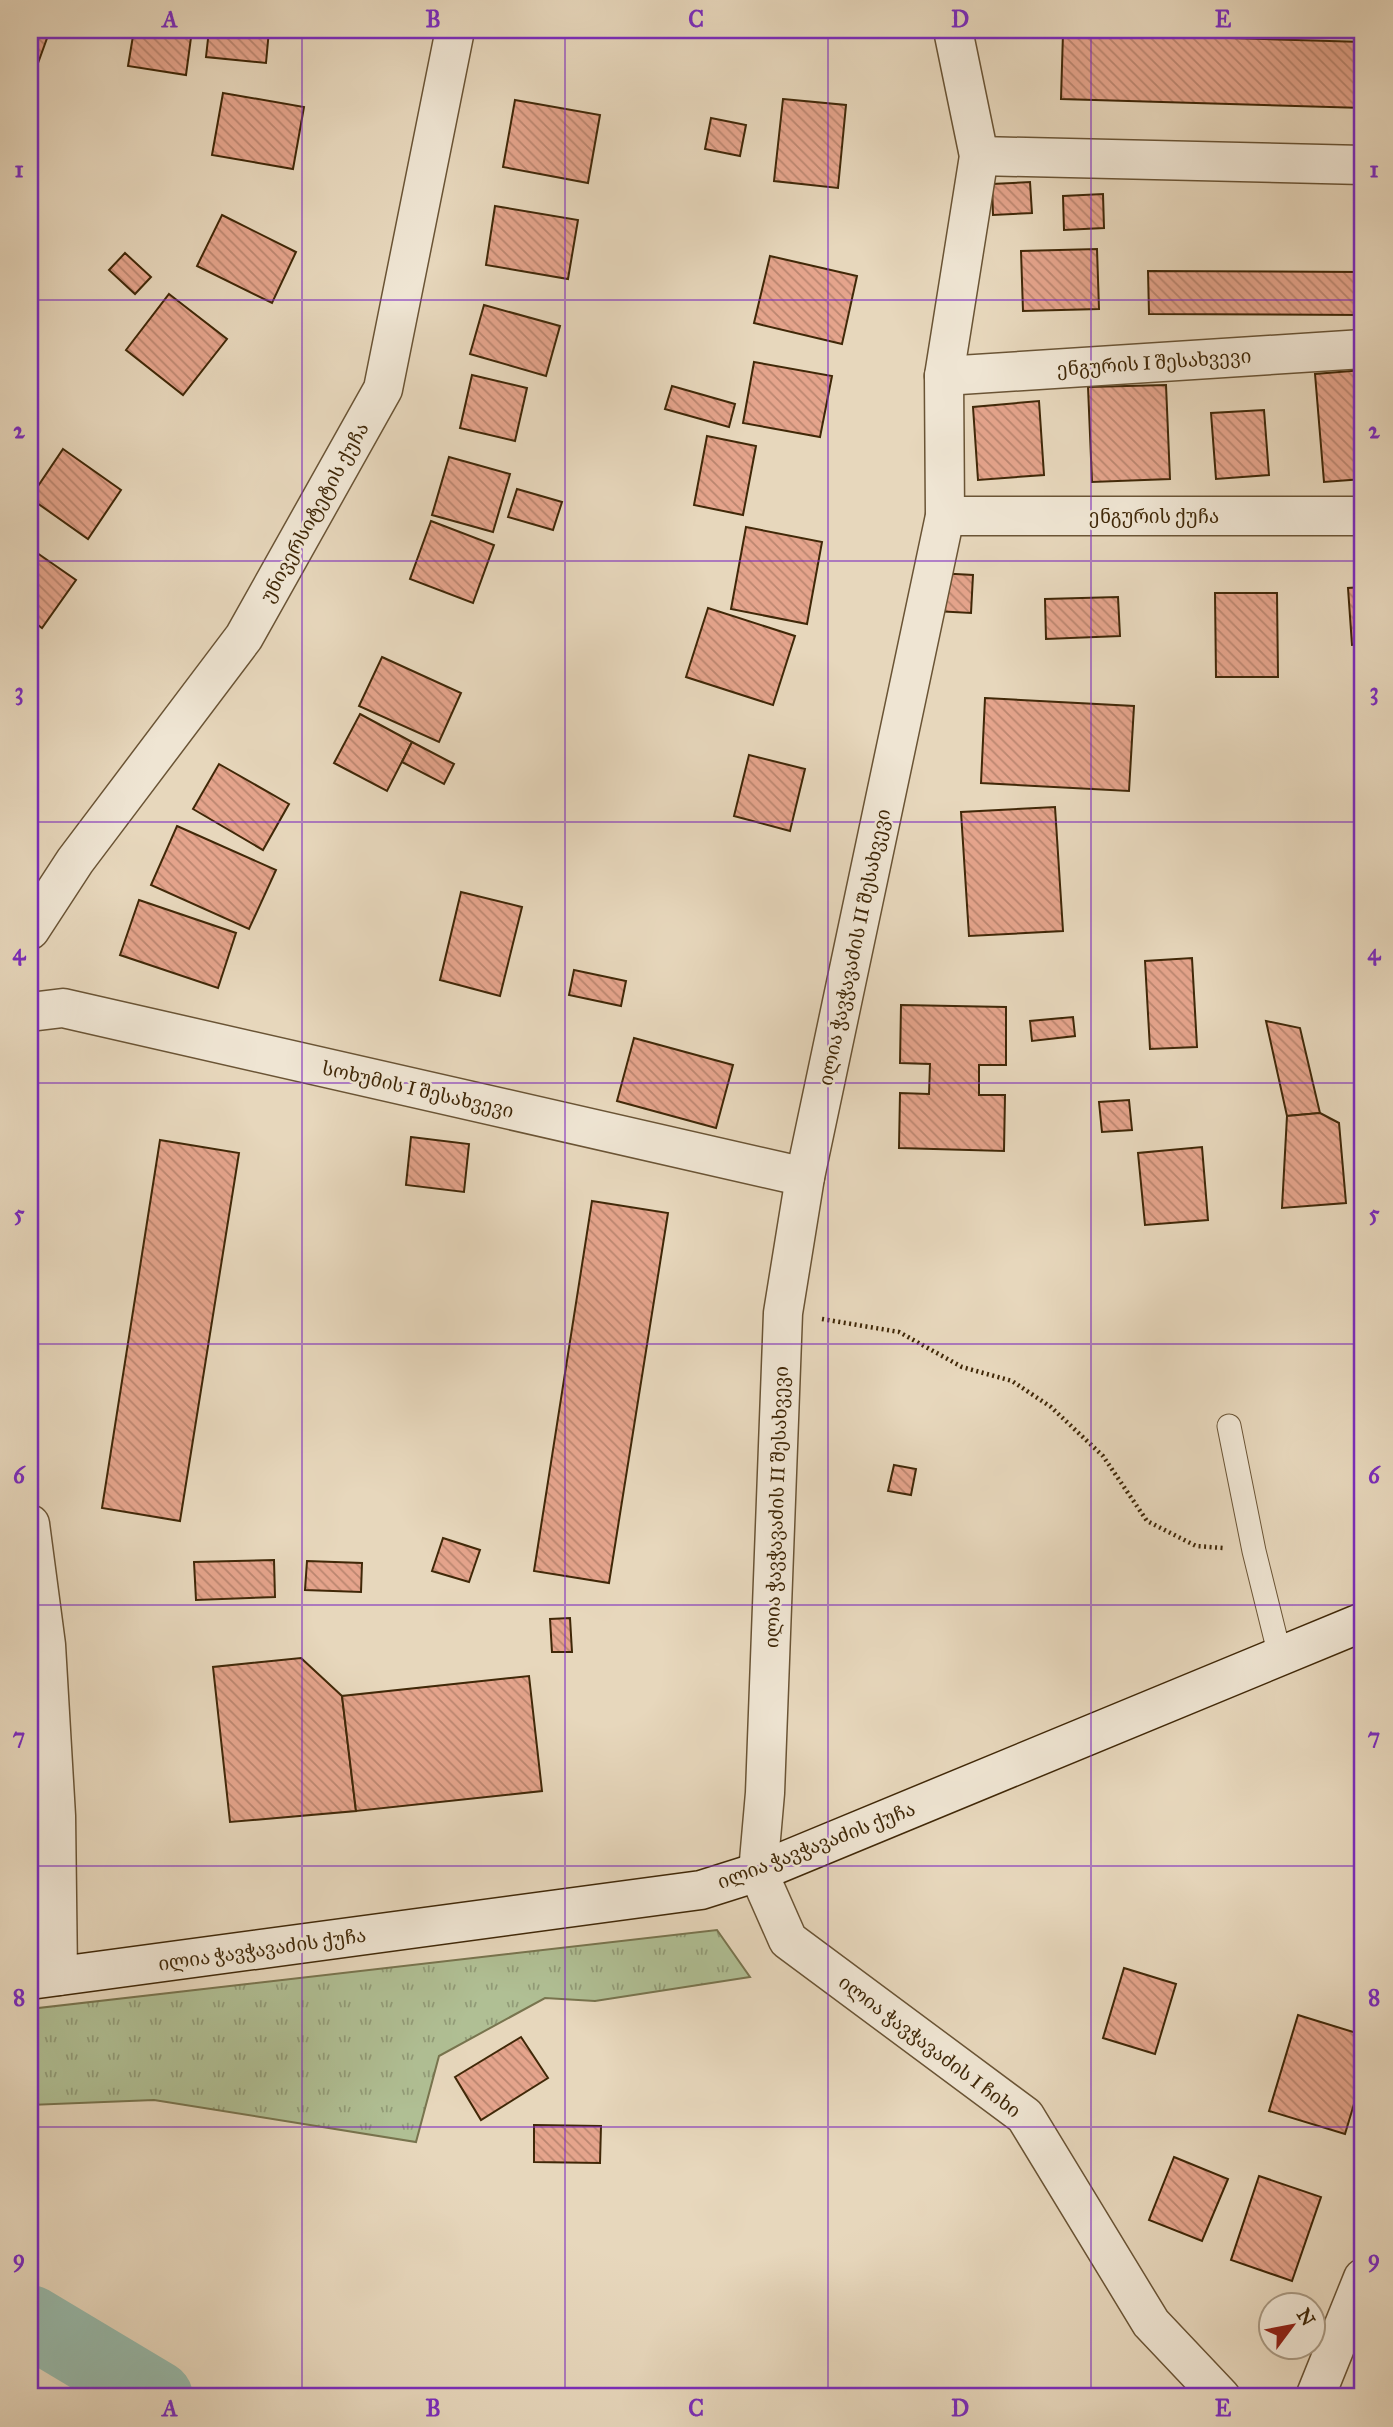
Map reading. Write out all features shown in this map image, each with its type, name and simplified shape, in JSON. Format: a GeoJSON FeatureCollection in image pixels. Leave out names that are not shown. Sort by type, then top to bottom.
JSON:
{"type":"FeatureCollection","features":[{"type":"Feature","properties":{"kind":"street","name":"უნივერსიტეტის ქუჩა"},"geometry":{"type":"LineString","coordinates":[[30,930],[75,861],[244,637],[383,389],[455,30]]}},
{"type":"Feature","properties":{"kind":"street","name":"ილია ჭავჭავაძის II შესახვევი"},"geometry":{"type":"LineString","coordinates":[[758,1872],[765,1794],[783,1313],[805,1177],[945,516],[944,376],[979,156],[953,30]]}},
{"type":"Feature","properties":{"kind":"street"},"geometry":{"type":"LineString","coordinates":[[979,156],[1363,165]]}},
{"type":"Feature","properties":{"kind":"street","name":"ენგურის I შესახვევი"},"geometry":{"type":"LineString","coordinates":[[944,376],[1363,349]]}},
{"type":"Feature","properties":{"kind":"street","name":"ენგურის ქუჩა"},"geometry":{"type":"LineString","coordinates":[[945,516],[1363,516]]}},
{"type":"Feature","properties":{"kind":"street","name":"სოხუმის I შესახვევი"},"geometry":{"type":"LineString","coordinates":[[30,1012],[63,1008],[805,1177]]}},
{"type":"Feature","properties":{"kind":"street"},"geometry":{"type":"LineString","coordinates":[[30,1524],[47,1658],[56,1816],[44,1978]]}},
{"type":"Feature","properties":{"kind":"street","name":"ილია ჭავჭავაძის ქუჩა"},"geometry":{"type":"LineString","coordinates":[[44,1978],[701,1890],[758,1872],[1363,1622]]}},
{"type":"Feature","properties":{"kind":"street","name":"ილია ჭავჭავაძის I ჩიხი"},"geometry":{"type":"LineString","coordinates":[[758,1872],[788,1940],[1025,2116],[1151,2323],[1221,2397]]}},
{"type":"Feature","properties":{"kind":"street"},"geometry":{"type":"LineString","coordinates":[[1315,2397],[1363,2278]]}},
{"type":"Feature","properties":{"kind":"lane"},"geometry":{"type":"LineString","coordinates":[[1229,1426],[1254,1551],[1280,1656]]}},
{"type":"Feature","properties":{"kind":"path"},"geometry":{"type":"LineString","coordinates":[[783,1313],[899,1332],[962,1367],[1012,1381],[1051,1407],[1102,1456],[1147,1521],[1196,1546],[1254,1551]]}},
{"type":"Feature","properties":{"kind":"green space"},"geometry":{"type":"Polygon","coordinates":[[[717,1930],[750,1977],[595,2001],[545,1998],[439,2056],[416,2142],[154,2100],[30,2105],[30,2009],[717,1930]]]}},
{"type":"Feature","properties":{"kind":"building"},"geometry":{"type":"Polygon","coordinates":[[[30,30],[50,30],[34,74],[30,73],[30,30]]]}},
{"type":"Feature","properties":{"kind":"building"},"geometry":{"type":"Polygon","coordinates":[[[134,30],[192,30],[186,75],[128,66],[134,30]]]}},
{"type":"Feature","properties":{"kind":"building"},"geometry":{"type":"Polygon","coordinates":[[[209,30],[269,30],[266,63],[206,57],[209,30]]]}},
{"type":"Feature","properties":{"kind":"building"},"geometry":{"type":"Polygon","coordinates":[[[1063,33],[1363,42],[1363,108],[1061,99],[1063,33]]]}},
{"type":"Feature","properties":{"kind":"building"},"geometry":{"type":"Polygon","coordinates":[[[223,93],[304,107],[293,169],[212,155],[223,93]]]}},
{"type":"Feature","properties":{"kind":"building"},"geometry":{"type":"Polygon","coordinates":[[[783,99],[846,105],[838,188],[774,181],[783,99]]]}},
{"type":"Feature","properties":{"kind":"building"},"geometry":{"type":"Polygon","coordinates":[[[515,100],[600,115],[588,183],[503,167],[515,100]]]}},
{"type":"Feature","properties":{"kind":"building"},"geometry":{"type":"Polygon","coordinates":[[[711,118],[746,125],[740,156],[705,149],[711,118]]]}},
{"type":"Feature","properties":{"kind":"building"},"geometry":{"type":"Polygon","coordinates":[[[1030,182],[1032,213],[993,215],[992,184],[1030,182]]]}},
{"type":"Feature","properties":{"kind":"building"},"geometry":{"type":"Polygon","coordinates":[[[1103,194],[1104,228],[1064,230],[1063,196],[1103,194]]]}},
{"type":"Feature","properties":{"kind":"building"},"geometry":{"type":"Polygon","coordinates":[[[495,206],[578,220],[568,279],[486,265],[495,206]]]}},
{"type":"Feature","properties":{"kind":"building"},"geometry":{"type":"Polygon","coordinates":[[[222,215],[296,252],[272,303],[197,266],[222,215]]]}},
{"type":"Feature","properties":{"kind":"building"},"geometry":{"type":"Polygon","coordinates":[[[1097,249],[1099,309],[1023,311],[1021,251],[1097,249]]]}},
{"type":"Feature","properties":{"kind":"building"},"geometry":{"type":"Polygon","coordinates":[[[125,253],[151,277],[135,294],[109,270],[125,253]]]}},
{"type":"Feature","properties":{"kind":"building"},"geometry":{"type":"Polygon","coordinates":[[[770,256],[857,276],[842,344],[754,323],[770,256]]]}},
{"type":"Feature","properties":{"kind":"building"},"geometry":{"type":"Polygon","coordinates":[[[1148,271],[1363,272],[1363,315],[1149,314],[1148,271]]]}},
{"type":"Feature","properties":{"kind":"building"},"geometry":{"type":"Polygon","coordinates":[[[169,294],[227,339],[183,395],[126,350],[169,294]]]}},
{"type":"Feature","properties":{"kind":"building"},"geometry":{"type":"Polygon","coordinates":[[[484,305],[560,326],[546,376],[470,354],[484,305]]]}},
{"type":"Feature","properties":{"kind":"building"},"geometry":{"type":"Polygon","coordinates":[[[754,362],[832,376],[820,437],[743,423],[754,362]]]}},
{"type":"Feature","properties":{"kind":"building"},"geometry":{"type":"Polygon","coordinates":[[[1363,370],[1363,479],[1324,482],[1315,374],[1363,370]]]}},
{"type":"Feature","properties":{"kind":"building"},"geometry":{"type":"Polygon","coordinates":[[[472,375],[527,388],[515,441],[460,428],[472,375]]]}},
{"type":"Feature","properties":{"kind":"building"},"geometry":{"type":"Polygon","coordinates":[[[1166,385],[1170,479],[1092,482],[1088,387],[1166,385]]]}},
{"type":"Feature","properties":{"kind":"building"},"geometry":{"type":"Polygon","coordinates":[[[672,386],[735,404],[729,427],[665,409],[672,386]]]}},
{"type":"Feature","properties":{"kind":"building"},"geometry":{"type":"Polygon","coordinates":[[[1039,401],[1044,475],[978,480],[973,407],[1039,401]]]}},
{"type":"Feature","properties":{"kind":"building"},"geometry":{"type":"Polygon","coordinates":[[[1264,410],[1269,475],[1216,479],[1211,413],[1264,410]]]}},
{"type":"Feature","properties":{"kind":"building"},"geometry":{"type":"Polygon","coordinates":[[[707,436],[756,446],[743,515],[694,505],[707,436]]]}},
{"type":"Feature","properties":{"kind":"building"},"geometry":{"type":"Polygon","coordinates":[[[63,449],[121,490],[88,539],[30,498],[63,449]]]}},
{"type":"Feature","properties":{"kind":"building"},"geometry":{"type":"Polygon","coordinates":[[[449,457],[510,474],[493,532],[432,515],[449,457]]]}},
{"type":"Feature","properties":{"kind":"building"},"geometry":{"type":"Polygon","coordinates":[[[517,489],[562,502],[553,530],[508,517],[517,489]]]}},
{"type":"Feature","properties":{"kind":"building"},"geometry":{"type":"Polygon","coordinates":[[[431,521],[494,545],[473,603],[410,579],[431,521]]]}},
{"type":"Feature","properties":{"kind":"building"},"geometry":{"type":"Polygon","coordinates":[[[746,527],[822,542],[807,624],[731,609],[746,527]]]}},
{"type":"Feature","properties":{"kind":"building"},"geometry":{"type":"Polygon","coordinates":[[[30,548],[76,580],[42,628],[30,619],[30,548]]]}},
{"type":"Feature","properties":{"kind":"building"},"geometry":{"type":"Polygon","coordinates":[[[937,573],[973,575],[971,613],[935,611],[937,573]]]}},
{"type":"Feature","properties":{"kind":"building"},"geometry":{"type":"Polygon","coordinates":[[[1363,587],[1363,644],[1352,645],[1348,588],[1363,587]]]}},
{"type":"Feature","properties":{"kind":"building"},"geometry":{"type":"Polygon","coordinates":[[[1215,593],[1277,593],[1278,677],[1216,677],[1215,593]]]}},
{"type":"Feature","properties":{"kind":"building"},"geometry":{"type":"Polygon","coordinates":[[[1118,597],[1120,636],[1046,639],[1045,599],[1118,597]]]}},
{"type":"Feature","properties":{"kind":"building"},"geometry":{"type":"Polygon","coordinates":[[[708,608],[795,636],[773,705],[686,677],[708,608]]]}},
{"type":"Feature","properties":{"kind":"building"},"geometry":{"type":"Polygon","coordinates":[[[382,657],[461,693],[439,742],[359,706],[382,657]]]}},
{"type":"Feature","properties":{"kind":"building"},"geometry":{"type":"Polygon","coordinates":[[[985,698],[1134,706],[1129,791],[981,783],[985,698]]]}},
{"type":"Feature","properties":{"kind":"building"},"geometry":{"type":"Polygon","coordinates":[[[360,714],[412,742],[387,791],[334,763],[360,714]]]}},
{"type":"Feature","properties":{"kind":"building"},"geometry":{"type":"Polygon","coordinates":[[[412,742],[454,764],[444,784],[402,762],[412,742]]]}},
{"type":"Feature","properties":{"kind":"building"},"geometry":{"type":"Polygon","coordinates":[[[749,755],[805,769],[790,831],[734,816],[749,755]]]}},
{"type":"Feature","properties":{"kind":"building"},"geometry":{"type":"Polygon","coordinates":[[[219,764],[289,804],[263,850],[193,809],[219,764]]]}},
{"type":"Feature","properties":{"kind":"building"},"geometry":{"type":"Polygon","coordinates":[[[1055,807],[1063,931],[969,936],[961,812],[1055,807]]]}},
{"type":"Feature","properties":{"kind":"building"},"geometry":{"type":"Polygon","coordinates":[[[177,826],[276,870],[249,929],[151,885],[177,826]]]}},
{"type":"Feature","properties":{"kind":"building"},"geometry":{"type":"Polygon","coordinates":[[[461,892],[522,907],[500,996],[440,980],[461,892]]]}},
{"type":"Feature","properties":{"kind":"building"},"geometry":{"type":"Polygon","coordinates":[[[139,900],[236,933],[218,988],[120,955],[139,900]]]}},
{"type":"Feature","properties":{"kind":"building"},"geometry":{"type":"Polygon","coordinates":[[[1192,958],[1197,1047],[1150,1049],[1145,961],[1192,958]]]}},
{"type":"Feature","properties":{"kind":"building"},"geometry":{"type":"Polygon","coordinates":[[[574,970],[626,981],[621,1006],[569,995],[574,970]]]}},
{"type":"Feature","properties":{"kind":"building"},"geometry":{"type":"Polygon","coordinates":[[[901,1005],[1006,1007],[1006,1065],[979,1065],[979,1095],[1005,1095],[1004,1151],[899,1148],[900,1093],[929,1094],[930,1064],[900,1063],[901,1005]]]}},
{"type":"Feature","properties":{"kind":"building"},"geometry":{"type":"Polygon","coordinates":[[[1073,1017],[1075,1036],[1032,1041],[1030,1021],[1073,1017]]]}},
{"type":"Feature","properties":{"kind":"building"},"geometry":{"type":"Polygon","coordinates":[[[1266,1021],[1300,1028],[1320,1113],[1287,1116],[1266,1021]]]}},
{"type":"Feature","properties":{"kind":"building"},"geometry":{"type":"Polygon","coordinates":[[[634,1038],[733,1065],[716,1128],[617,1101],[634,1038]]]}},
{"type":"Feature","properties":{"kind":"building"},"geometry":{"type":"Polygon","coordinates":[[[1129,1100],[1132,1130],[1102,1132],[1099,1102],[1129,1100]]]}},
{"type":"Feature","properties":{"kind":"building"},"geometry":{"type":"Polygon","coordinates":[[[1320,1113],[1339,1123],[1346,1203],[1282,1208],[1287,1116],[1320,1113]]]}},
{"type":"Feature","properties":{"kind":"building"},"geometry":{"type":"Polygon","coordinates":[[[411,1137],[469,1144],[464,1192],[406,1185],[411,1137]]]}},
{"type":"Feature","properties":{"kind":"building"},"geometry":{"type":"Polygon","coordinates":[[[160,1140],[239,1153],[180,1521],[102,1508],[160,1140]]]}},
{"type":"Feature","properties":{"kind":"building"},"geometry":{"type":"Polygon","coordinates":[[[1202,1147],[1208,1220],[1145,1225],[1138,1153],[1202,1147]]]}},
{"type":"Feature","properties":{"kind":"building"},"geometry":{"type":"Polygon","coordinates":[[[592,1201],[668,1213],[609,1583],[534,1571],[592,1201]]]}},
{"type":"Feature","properties":{"kind":"building"},"geometry":{"type":"Polygon","coordinates":[[[894,1465],[916,1469],[911,1495],[888,1491],[894,1465]]]}},
{"type":"Feature","properties":{"kind":"building"},"geometry":{"type":"Polygon","coordinates":[[[443,1538],[480,1550],[469,1582],[432,1571],[443,1538]]]}},
{"type":"Feature","properties":{"kind":"building"},"geometry":{"type":"Polygon","coordinates":[[[274,1560],[275,1597],[196,1600],[194,1562],[274,1560]]]}},
{"type":"Feature","properties":{"kind":"building"},"geometry":{"type":"Polygon","coordinates":[[[307,1561],[362,1563],[361,1592],[305,1590],[307,1561]]]}},
{"type":"Feature","properties":{"kind":"building"},"geometry":{"type":"Polygon","coordinates":[[[570,1618],[572,1652],[552,1652],[550,1619],[570,1618]]]}},
{"type":"Feature","properties":{"kind":"building"},"geometry":{"type":"Polygon","coordinates":[[[301,1658],[342,1696],[356,1811],[230,1822],[213,1667],[301,1658]]]}},
{"type":"Feature","properties":{"kind":"building"},"geometry":{"type":"Polygon","coordinates":[[[529,1676],[542,1791],[356,1811],[342,1696],[529,1676]]]}},
{"type":"Feature","properties":{"kind":"building"},"geometry":{"type":"Polygon","coordinates":[[[1124,1968],[1176,1984],[1155,2054],[1103,2038],[1124,1968]]]}},
{"type":"Feature","properties":{"kind":"building"},"geometry":{"type":"Polygon","coordinates":[[[1298,2015],[1363,2035],[1363,2074],[1345,2134],[1269,2111],[1298,2015]]]}},
{"type":"Feature","properties":{"kind":"building"},"geometry":{"type":"Polygon","coordinates":[[[521,2037],[548,2078],[481,2120],[455,2077],[521,2037]]]}},
{"type":"Feature","properties":{"kind":"building"},"geometry":{"type":"Polygon","coordinates":[[[534,2125],[601,2126],[600,2163],[534,2162],[534,2125]]]}},
{"type":"Feature","properties":{"kind":"building"},"geometry":{"type":"Polygon","coordinates":[[[1174,2157],[1228,2179],[1202,2241],[1149,2220],[1174,2157]]]}},
{"type":"Feature","properties":{"kind":"building"},"geometry":{"type":"Polygon","coordinates":[[[1259,2176],[1321,2197],[1292,2281],[1231,2260],[1259,2176]]]}},
{"type":"Feature","properties":{"kind":"waterway"},"geometry":{"type":"LineString","coordinates":[[30,2321],[157,2397]]}}]}
